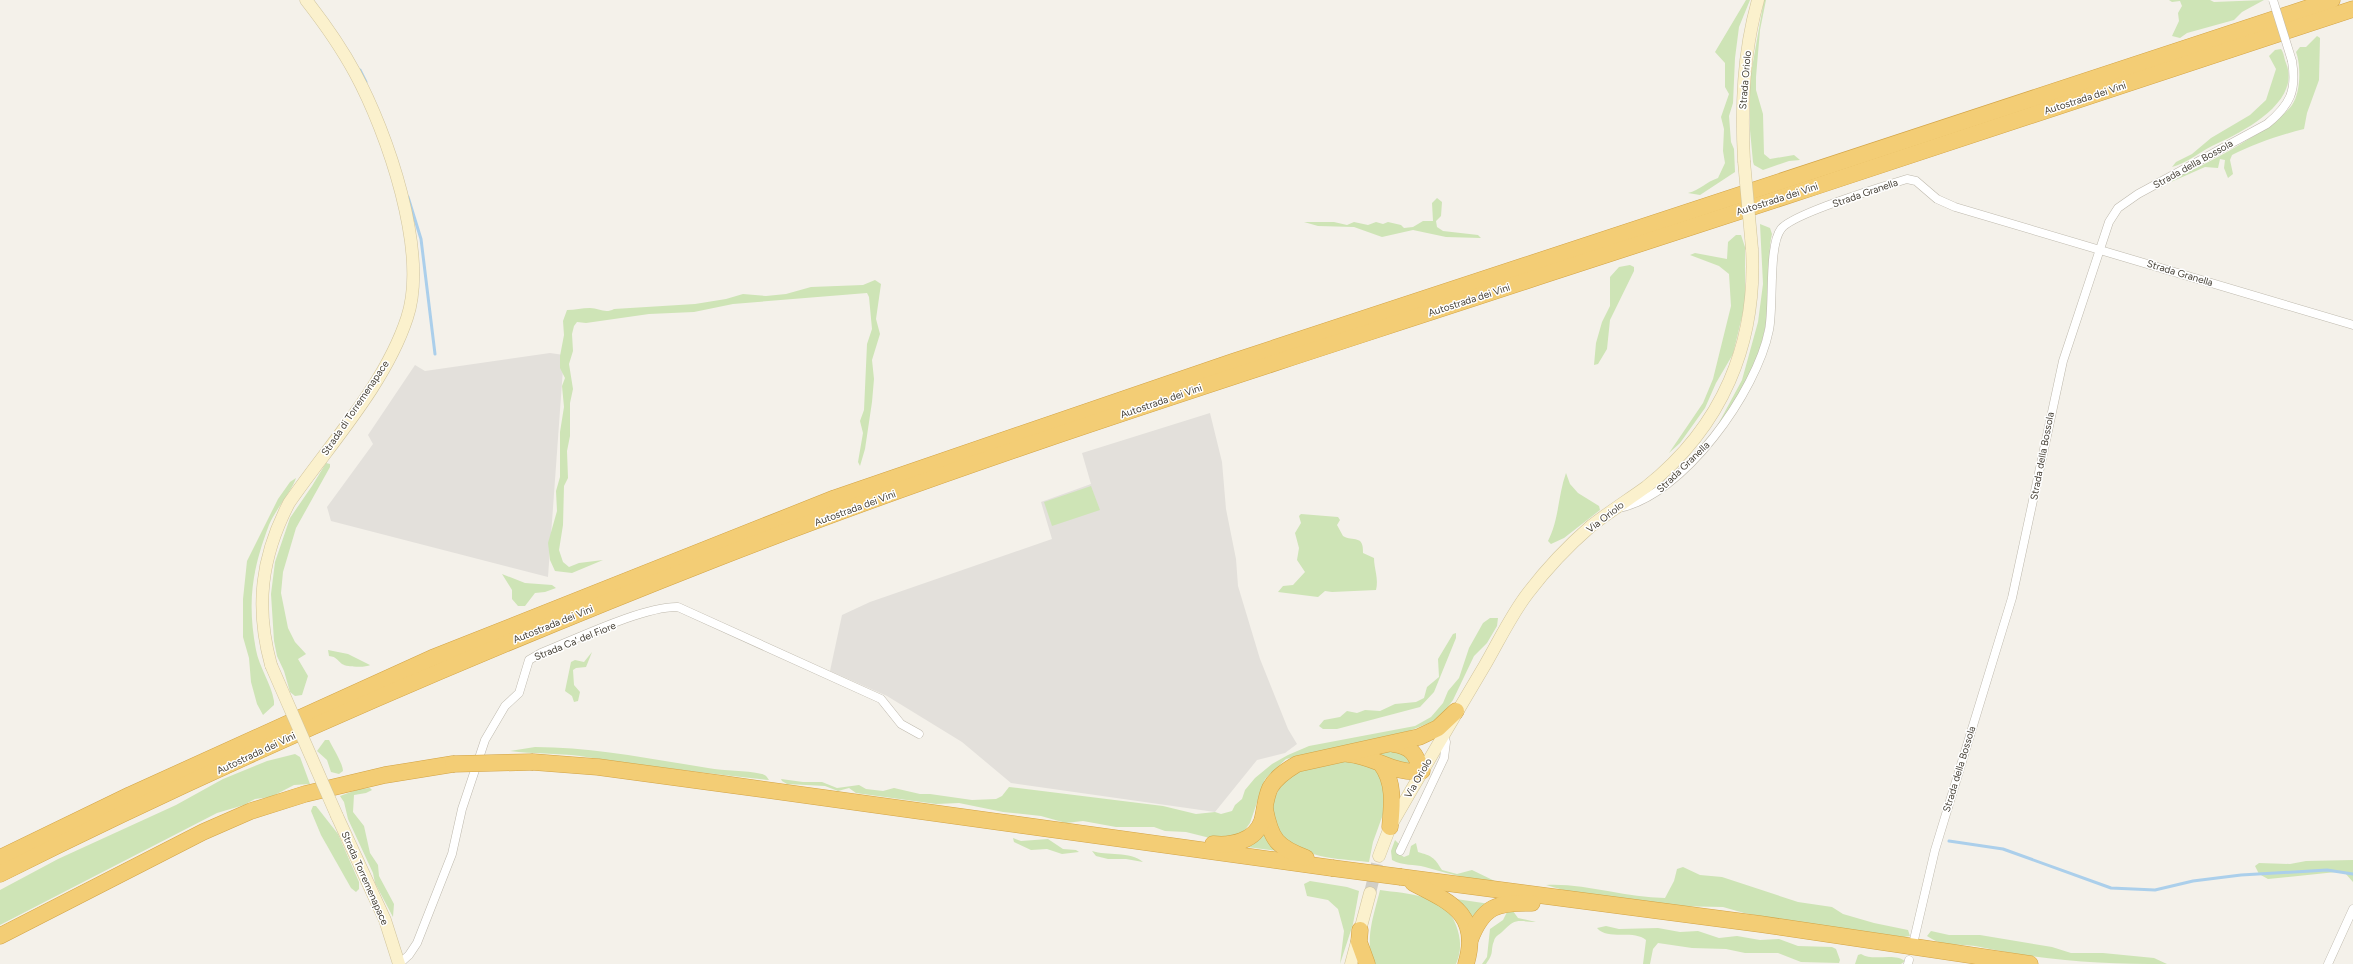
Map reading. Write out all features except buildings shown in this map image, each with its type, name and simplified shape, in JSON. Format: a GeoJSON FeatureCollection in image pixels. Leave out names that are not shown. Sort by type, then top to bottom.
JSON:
{"type":"FeatureCollection","features":[{"type":"Feature","properties":{"kind":"highway","name":"Autostrada dei Vini"},"geometry":{"type":"LineString","coordinates":[[0,858],[130,795],[432,658],[835,498],[1232,362],[2332,0]]}},
{"type":"Feature","properties":{"kind":"highway","name":"Autostrada dei Vini"},"geometry":{"type":"LineString","coordinates":[[0,874],[70,838],[320,723],[499,646],[718,558],[840,512],[1229,378],[2353,9]]}},
{"type":"Feature","properties":{"kind":"highway"},"geometry":{"type":"LineString","coordinates":[[1197,850],[1208,844],[1232,844],[1243,841],[1257,830],[1271,787],[1288,769],[1303,761],[1388,744],[1427,734],[1438,728],[1456,711]]}},
{"type":"Feature","properties":{"kind":"highway"},"geometry":{"type":"LineString","coordinates":[[1336,754],[1362,756],[1406,772],[1422,771],[1417,757],[1411,749],[1401,745],[1388,744]]}},
{"type":"Feature","properties":{"kind":"highway"},"geometry":{"type":"LineString","coordinates":[[0,936],[203,832],[251,812],[305,794],[385,775],[453,764],[533,762],[598,767],[684,778],[1400,877],[1421,884],[1446,899],[1455,907],[1468,928],[1470,940]]}},
{"type":"Feature","properties":{"kind":"highway"},"geometry":{"type":"LineString","coordinates":[[1381,764],[1390,781],[1392,801],[1390,827]]}},
{"type":"Feature","properties":{"kind":"highway"},"geometry":{"type":"LineString","coordinates":[[1265,807],[1273,834],[1284,848],[1332,868]]}},
{"type":"Feature","properties":{"kind":"highway"},"geometry":{"type":"LineString","coordinates":[[1421,884],[1547,897],[1760,924],[2030,964]]}},
{"type":"Feature","properties":{"kind":"highway"},"geometry":{"type":"LineString","coordinates":[[1466,964],[1470,940],[1475,926],[1489,909],[1499,904],[1537,904],[1547,897]]}},
{"type":"Feature","properties":{"kind":"highway"},"geometry":{"type":"LineString","coordinates":[[1360,930],[1359,942],[1367,964]]}},
{"type":"Feature","properties":{"kind":"street","name":"Strada di Torremenapace"},"geometry":{"type":"LineString","coordinates":[[306,0],[340,48],[370,104],[406,209],[413,252],[415,280],[412,302],[407,320],[390,358],[373,386],[289,503],[280,522],[269,554],[261,596],[264,638],[271,665],[337,816]]}},
{"type":"Feature","properties":{"kind":"street","name":"Strada Oriolo"},"geometry":{"type":"LineString","coordinates":[[1744,161],[1742,100],[1746,57],[1758,0]]}},
{"type":"Feature","properties":{"kind":"street","name":"Strada della Bossola"},"geometry":{"type":"LineString","coordinates":[[1913,944],[1934,850],[2012,598],[2028,532],[2051,409],[2063,361],[2099,249],[2112,216],[2125,202],[2267,124],[2285,108],[2293,87],[2292,61],[2273,0]]}},
{"type":"Feature","properties":{"kind":"street","name":"Via Oriolo"},"geometry":{"type":"LineString","coordinates":[[1378,856],[1390,827],[1456,711],[1527,594],[1563,552],[1674,462],[1707,422],[1725,394],[1740,358],[1749,323],[1754,282],[1744,161]]}},
{"type":"Feature","properties":{"kind":"street","name":"Strada Granella"},"geometry":{"type":"LineString","coordinates":[[1613,510],[1630,506],[1654,495],[1710,442],[1734,410],[1756,370],[1769,330],[1777,237],[1784,226],[1796,218],[1880,188],[1912,179],[1942,202],[2353,325]]}},
{"type":"Feature","properties":{"kind":"street","name":"Strada Ca' del Fiore"},"geometry":{"type":"LineString","coordinates":[[399,964],[409,955],[418,943],[452,854],[462,809],[486,740],[505,706],[519,693],[529,660],[542,653],[645,612],[667,607],[678,607],[881,699],[901,724],[919,734]]}},
{"type":"Feature","properties":{"kind":"street"},"geometry":{"type":"LineString","coordinates":[[1400,851],[1444,758],[1446,742],[1443,734]]}},
{"type":"Feature","properties":{"kind":"street","name":"Strada Torremenapace"},"geometry":{"type":"LineString","coordinates":[[337,816],[385,920],[399,964]]}},
{"type":"Feature","properties":{"kind":"street"},"geometry":{"type":"LineString","coordinates":[[1351,964],[1370,893]]}},
{"type":"Feature","properties":{"kind":"street"},"geometry":{"type":"LineString","coordinates":[[2328,964],[2353,909]]}},
{"type":"Feature","properties":{"kind":"shaded area"},"geometry":{"type":"Polygon","coordinates":[[[550,353],[564,355],[548,577],[331,521],[327,507],[373,444],[368,435],[415,365],[425,371],[550,353]]]}},
{"type":"Feature","properties":{"kind":"shaded area"},"geometry":{"type":"Polygon","coordinates":[[[1210,413],[1222,462],[1226,509],[1236,559],[1238,586],[1260,659],[1288,729],[1297,744],[1285,753],[1257,760],[1215,812],[1011,783],[962,742],[887,696],[830,671],[842,615],[870,602],[1052,539],[1041,502],[1091,484],[1082,453],[1210,413]]]}},
{"type":"Feature","properties":{"kind":"green space"},"geometry":{"type":"Polygon","coordinates":[[[1746,0],[1750,0],[1739,27],[1735,58],[1733,103],[1729,116],[1731,142],[1734,149],[1735,172],[1700,195],[1688,193],[1718,178],[1725,163],[1723,151],[1724,129],[1721,117],[1729,94],[1725,87],[1725,63],[1715,52],[1746,0]]]}},
{"type":"Feature","properties":{"kind":"green space"},"geometry":{"type":"Polygon","coordinates":[[[1764,0],[1766,0],[1760,30],[1756,90],[1763,114],[1764,154],[1770,159],[1794,155],[1800,160],[1789,161],[1763,170],[1754,165],[1753,162],[1750,130],[1750,79],[1764,0]]]}},
{"type":"Feature","properties":{"kind":"green space"},"geometry":{"type":"Polygon","coordinates":[[[2169,0],[2210,0],[2214,2],[2264,0],[2242,12],[2234,20],[2187,33],[2180,38],[2172,36],[2179,21],[2178,13],[2182,6],[2180,1],[2172,2],[2169,0]]]}},
{"type":"Feature","properties":{"kind":"green space"},"geometry":{"type":"Polygon","coordinates":[[[2317,36],[2320,38],[2319,80],[2307,113],[2304,129],[2267,140],[2232,155],[2230,160],[2233,174],[2228,178],[2224,168],[2225,160],[2220,159],[2218,168],[2205,167],[2171,182],[2175,178],[2238,146],[2271,125],[2292,105],[2299,86],[2299,64],[2296,52],[2300,47],[2306,47],[2317,36]]]}},
{"type":"Feature","properties":{"kind":"green space"},"geometry":{"type":"Polygon","coordinates":[[[2281,49],[2289,78],[2285,91],[2266,115],[2238,133],[2172,167],[2176,162],[2192,154],[2211,138],[2250,115],[2266,100],[2276,69],[2269,56],[2275,50],[2281,49]]]}},
{"type":"Feature","properties":{"kind":"green space"},"geometry":{"type":"Polygon","coordinates":[[[1437,198],[1442,202],[1441,216],[1436,221],[1437,227],[1443,231],[1478,235],[1481,238],[1446,237],[1413,230],[1382,237],[1354,227],[1318,226],[1304,222],[1334,222],[1347,225],[1354,222],[1368,225],[1376,222],[1383,224],[1388,222],[1401,225],[1404,228],[1413,227],[1423,221],[1433,221],[1432,203],[1437,198]]]}},
{"type":"Feature","properties":{"kind":"green space"},"geometry":{"type":"Polygon","coordinates":[[[1760,224],[1770,228],[1772,234],[1770,248],[1770,292],[1763,338],[1749,376],[1734,403],[1715,429],[1742,380],[1758,322],[1763,284],[1760,224]]]}},
{"type":"Feature","properties":{"kind":"green space"},"geometry":{"type":"Polygon","coordinates":[[[1736,235],[1741,235],[1745,247],[1745,304],[1733,354],[1716,383],[1705,408],[1680,443],[1669,453],[1703,403],[1713,379],[1731,306],[1729,274],[1719,266],[1690,255],[1695,253],[1727,259],[1728,242],[1736,235]]]}},
{"type":"Feature","properties":{"kind":"green space"},"geometry":{"type":"Polygon","coordinates":[[[1630,265],[1634,267],[1634,271],[1610,320],[1607,349],[1598,364],[1594,365],[1596,343],[1602,322],[1610,306],[1610,277],[1619,267],[1630,265]]]}},
{"type":"Feature","properties":{"kind":"green space"},"geometry":{"type":"Polygon","coordinates":[[[875,280],[881,284],[876,319],[880,334],[872,360],[874,379],[872,402],[865,449],[860,466],[858,462],[863,433],[860,421],[864,410],[867,344],[872,329],[869,297],[867,293],[733,304],[694,312],[649,314],[586,323],[577,322],[574,326],[572,334],[573,351],[569,364],[573,389],[570,403],[570,436],[567,451],[568,478],[564,486],[563,525],[559,550],[563,562],[569,567],[579,563],[603,560],[572,573],[555,571],[550,560],[548,543],[557,511],[556,491],[560,477],[560,432],[564,407],[562,386],[565,378],[560,368],[560,356],[564,335],[563,321],[567,310],[593,308],[608,311],[614,309],[695,304],[726,299],[743,294],[766,296],[786,294],[811,287],[863,285],[875,280]]]}},
{"type":"Feature","properties":{"kind":"green space"},"geometry":{"type":"Polygon","coordinates":[[[1713,432],[1708,439],[1699,447],[1713,432]]]}},
{"type":"Feature","properties":{"kind":"green space"},"geometry":{"type":"Polygon","coordinates":[[[326,463],[330,464],[330,467],[296,528],[283,572],[281,593],[288,628],[295,642],[306,654],[298,659],[308,676],[302,695],[295,696],[290,692],[284,671],[277,656],[274,641],[271,594],[275,562],[290,518],[326,463]]]}},
{"type":"Feature","properties":{"kind":"green space"},"geometry":{"type":"Polygon","coordinates":[[[1566,473],[1570,484],[1578,493],[1599,506],[1600,510],[1564,538],[1551,544],[1548,541],[1552,533],[1566,473]]]}},
{"type":"Feature","properties":{"kind":"green space"},"geometry":{"type":"Polygon","coordinates":[[[296,478],[269,525],[263,541],[253,586],[252,617],[256,650],[274,701],[274,705],[263,715],[257,704],[251,682],[249,658],[243,637],[243,599],[247,561],[278,499],[290,482],[296,478]]]}},
{"type":"Feature","properties":{"kind":"green space"},"geometry":{"type":"Polygon","coordinates":[[[1091,486],[1100,510],[1052,526],[1044,502],[1091,486]]]}},
{"type":"Feature","properties":{"kind":"green space"},"geometry":{"type":"Polygon","coordinates":[[[1301,514],[1338,517],[1340,520],[1337,525],[1343,536],[1360,541],[1363,547],[1363,553],[1374,558],[1377,582],[1376,590],[1325,591],[1318,597],[1278,592],[1283,586],[1293,585],[1305,572],[1297,560],[1299,548],[1295,533],[1301,523],[1299,516],[1301,514]]]}},
{"type":"Feature","properties":{"kind":"green space"},"geometry":{"type":"Polygon","coordinates":[[[502,574],[525,583],[552,585],[556,588],[545,592],[535,593],[525,606],[518,606],[512,599],[512,590],[502,574]]]}},
{"type":"Feature","properties":{"kind":"green space"},"geometry":{"type":"Polygon","coordinates":[[[1490,618],[1498,618],[1497,626],[1487,643],[1474,656],[1453,700],[1439,719],[1409,731],[1286,759],[1265,779],[1250,823],[1242,834],[1218,840],[1186,832],[1165,831],[1154,827],[1116,827],[1083,821],[1066,823],[1041,816],[1003,812],[959,803],[936,804],[856,793],[849,788],[838,791],[825,786],[787,784],[781,779],[803,782],[822,782],[837,788],[859,785],[866,789],[883,791],[894,788],[920,794],[972,800],[996,799],[1002,796],[1009,787],[1163,806],[1196,814],[1215,812],[1221,814],[1232,811],[1235,805],[1242,799],[1245,790],[1255,778],[1272,764],[1288,755],[1309,746],[1415,726],[1431,717],[1443,703],[1448,691],[1459,678],[1469,648],[1483,623],[1490,618]]]}},
{"type":"Feature","properties":{"kind":"green space"},"geometry":{"type":"Polygon","coordinates":[[[1456,633],[1456,638],[1434,692],[1420,707],[1337,729],[1323,729],[1319,726],[1324,720],[1340,717],[1347,711],[1357,713],[1365,710],[1380,711],[1395,704],[1416,702],[1424,698],[1427,687],[1439,677],[1438,659],[1453,634],[1456,633]]]}},
{"type":"Feature","properties":{"kind":"green space"},"geometry":{"type":"Polygon","coordinates":[[[328,650],[348,654],[370,665],[360,667],[344,665],[332,656],[329,656],[328,650]]]}},
{"type":"Feature","properties":{"kind":"green space"},"geometry":{"type":"Polygon","coordinates":[[[592,652],[586,667],[576,668],[573,670],[574,685],[580,692],[578,701],[574,702],[572,696],[565,691],[571,662],[575,660],[584,662],[592,652]]]}},
{"type":"Feature","properties":{"kind":"green space"},"geometry":{"type":"Polygon","coordinates":[[[325,740],[329,740],[338,756],[343,771],[339,774],[331,772],[327,760],[317,751],[325,740]]]}},
{"type":"Feature","properties":{"kind":"green space"},"geometry":{"type":"Polygon","coordinates":[[[535,747],[600,751],[644,757],[715,769],[762,774],[769,780],[580,756],[510,751],[535,747]]]}},
{"type":"Feature","properties":{"kind":"green space"},"geometry":{"type":"Polygon","coordinates":[[[1384,750],[1402,752],[1414,767],[1370,754],[1384,750]]]}},
{"type":"Feature","properties":{"kind":"green space"},"geometry":{"type":"Polygon","coordinates":[[[295,754],[300,757],[310,784],[294,785],[271,797],[255,799],[244,805],[217,813],[0,925],[0,890],[58,859],[176,805],[223,779],[267,761],[295,754]]]}},
{"type":"Feature","properties":{"kind":"green space"},"geometry":{"type":"Polygon","coordinates":[[[1348,759],[1375,769],[1383,780],[1386,806],[1373,842],[1369,862],[1329,858],[1305,851],[1284,839],[1273,820],[1274,802],[1277,793],[1295,773],[1321,764],[1348,759]]]}},
{"type":"Feature","properties":{"kind":"green space"},"geometry":{"type":"Polygon","coordinates":[[[370,788],[372,790],[366,793],[354,795],[353,812],[364,826],[370,853],[378,865],[379,876],[394,904],[393,917],[375,883],[373,873],[348,819],[344,802],[340,796],[359,789],[370,788]]]}},
{"type":"Feature","properties":{"kind":"green space"},"geometry":{"type":"Polygon","coordinates":[[[313,806],[316,806],[338,834],[359,882],[359,889],[356,892],[351,888],[321,835],[311,811],[313,806]]]}},
{"type":"Feature","properties":{"kind":"green space"},"geometry":{"type":"Polygon","coordinates":[[[1265,830],[1278,851],[1247,847],[1265,830]]]}},
{"type":"Feature","properties":{"kind":"green space"},"geometry":{"type":"Polygon","coordinates":[[[1013,838],[1021,841],[1048,839],[1063,849],[1076,850],[1079,852],[1062,854],[1047,849],[1031,850],[1014,842],[1013,838]]]}},
{"type":"Feature","properties":{"kind":"green space"},"geometry":{"type":"Polygon","coordinates":[[[1395,840],[1399,844],[1396,852],[1404,857],[1409,855],[1411,846],[1416,843],[1418,852],[1432,858],[1437,862],[1442,870],[1457,874],[1472,870],[1503,885],[1454,875],[1421,866],[1396,862],[1392,860],[1391,851],[1395,840]]]}},
{"type":"Feature","properties":{"kind":"green space"},"geometry":{"type":"Polygon","coordinates":[[[1092,851],[1132,856],[1143,862],[1126,859],[1108,859],[1096,856],[1092,851]]]}},
{"type":"Feature","properties":{"kind":"green space"},"geometry":{"type":"Polygon","coordinates":[[[2353,860],[2353,882],[2345,873],[2336,872],[2268,879],[2259,874],[2255,866],[2259,863],[2290,864],[2306,861],[2353,860]]]}},
{"type":"Feature","properties":{"kind":"green space"},"geometry":{"type":"Polygon","coordinates":[[[1683,867],[1700,875],[1722,877],[1798,902],[1832,907],[1843,914],[1874,923],[1908,930],[1910,936],[1904,937],[1787,921],[1744,913],[1723,907],[1672,906],[1577,894],[1546,885],[1576,886],[1635,896],[1665,898],[1674,881],[1677,869],[1683,867]]]}},
{"type":"Feature","properties":{"kind":"green space"},"geometry":{"type":"Polygon","coordinates":[[[1310,881],[1347,887],[1359,891],[1353,924],[1340,964],[1344,931],[1338,909],[1328,900],[1307,896],[1304,884],[1310,881]]]}},
{"type":"Feature","properties":{"kind":"green space"},"geometry":{"type":"Polygon","coordinates":[[[1380,890],[1424,897],[1435,901],[1443,907],[1451,915],[1459,935],[1460,949],[1456,964],[1374,964],[1371,955],[1370,937],[1380,890]]]}},
{"type":"Feature","properties":{"kind":"green space"},"geometry":{"type":"Polygon","coordinates":[[[1456,899],[1490,904],[1472,927],[1456,899]]]}},
{"type":"Feature","properties":{"kind":"green space"},"geometry":{"type":"Polygon","coordinates":[[[1513,911],[1518,918],[1536,922],[1517,921],[1510,924],[1495,938],[1490,957],[1486,964],[1482,964],[1487,957],[1490,929],[1503,920],[1507,912],[1513,911]]]}},
{"type":"Feature","properties":{"kind":"green space"},"geometry":{"type":"Polygon","coordinates":[[[1606,926],[1619,929],[1658,928],[1680,932],[1698,931],[1719,938],[1737,936],[1760,940],[1779,939],[1798,946],[1832,947],[1836,949],[1840,960],[1839,963],[1801,962],[1778,953],[1745,953],[1726,949],[1692,948],[1658,943],[1653,949],[1650,964],[1643,964],[1646,940],[1634,935],[1607,934],[1597,928],[1606,926]]]}},
{"type":"Feature","properties":{"kind":"green space"},"geometry":{"type":"Polygon","coordinates":[[[1931,931],[1949,935],[1980,935],[2052,947],[2071,953],[2103,953],[2154,958],[2167,964],[2073,961],[2027,956],[1973,946],[1946,944],[1933,940],[1927,936],[1931,931]]]}},
{"type":"Feature","properties":{"kind":"green space"},"geometry":{"type":"Polygon","coordinates":[[[1861,954],[1872,957],[1895,957],[1905,961],[1901,964],[1855,964],[1858,955],[1861,954]]]}},
{"type":"Feature","properties":{"kind":"waterway"},"geometry":{"type":"LineString","coordinates":[[360,70],[366,82]]}},
{"type":"Feature","properties":{"kind":"waterway"},"geometry":{"type":"LineString","coordinates":[[408,197],[421,239],[435,354]]}},
{"type":"Feature","properties":{"kind":"waterway"},"geometry":{"type":"LineString","coordinates":[[1949,841],[2003,849],[2111,888],[2155,890],[2193,881],[2241,875],[2327,870],[2353,874]]}},
{"type":"Feature","properties":{"kind":"tunnel"},"geometry":{"type":"LineString","coordinates":[[1370,893],[1379,856]]}}]}
